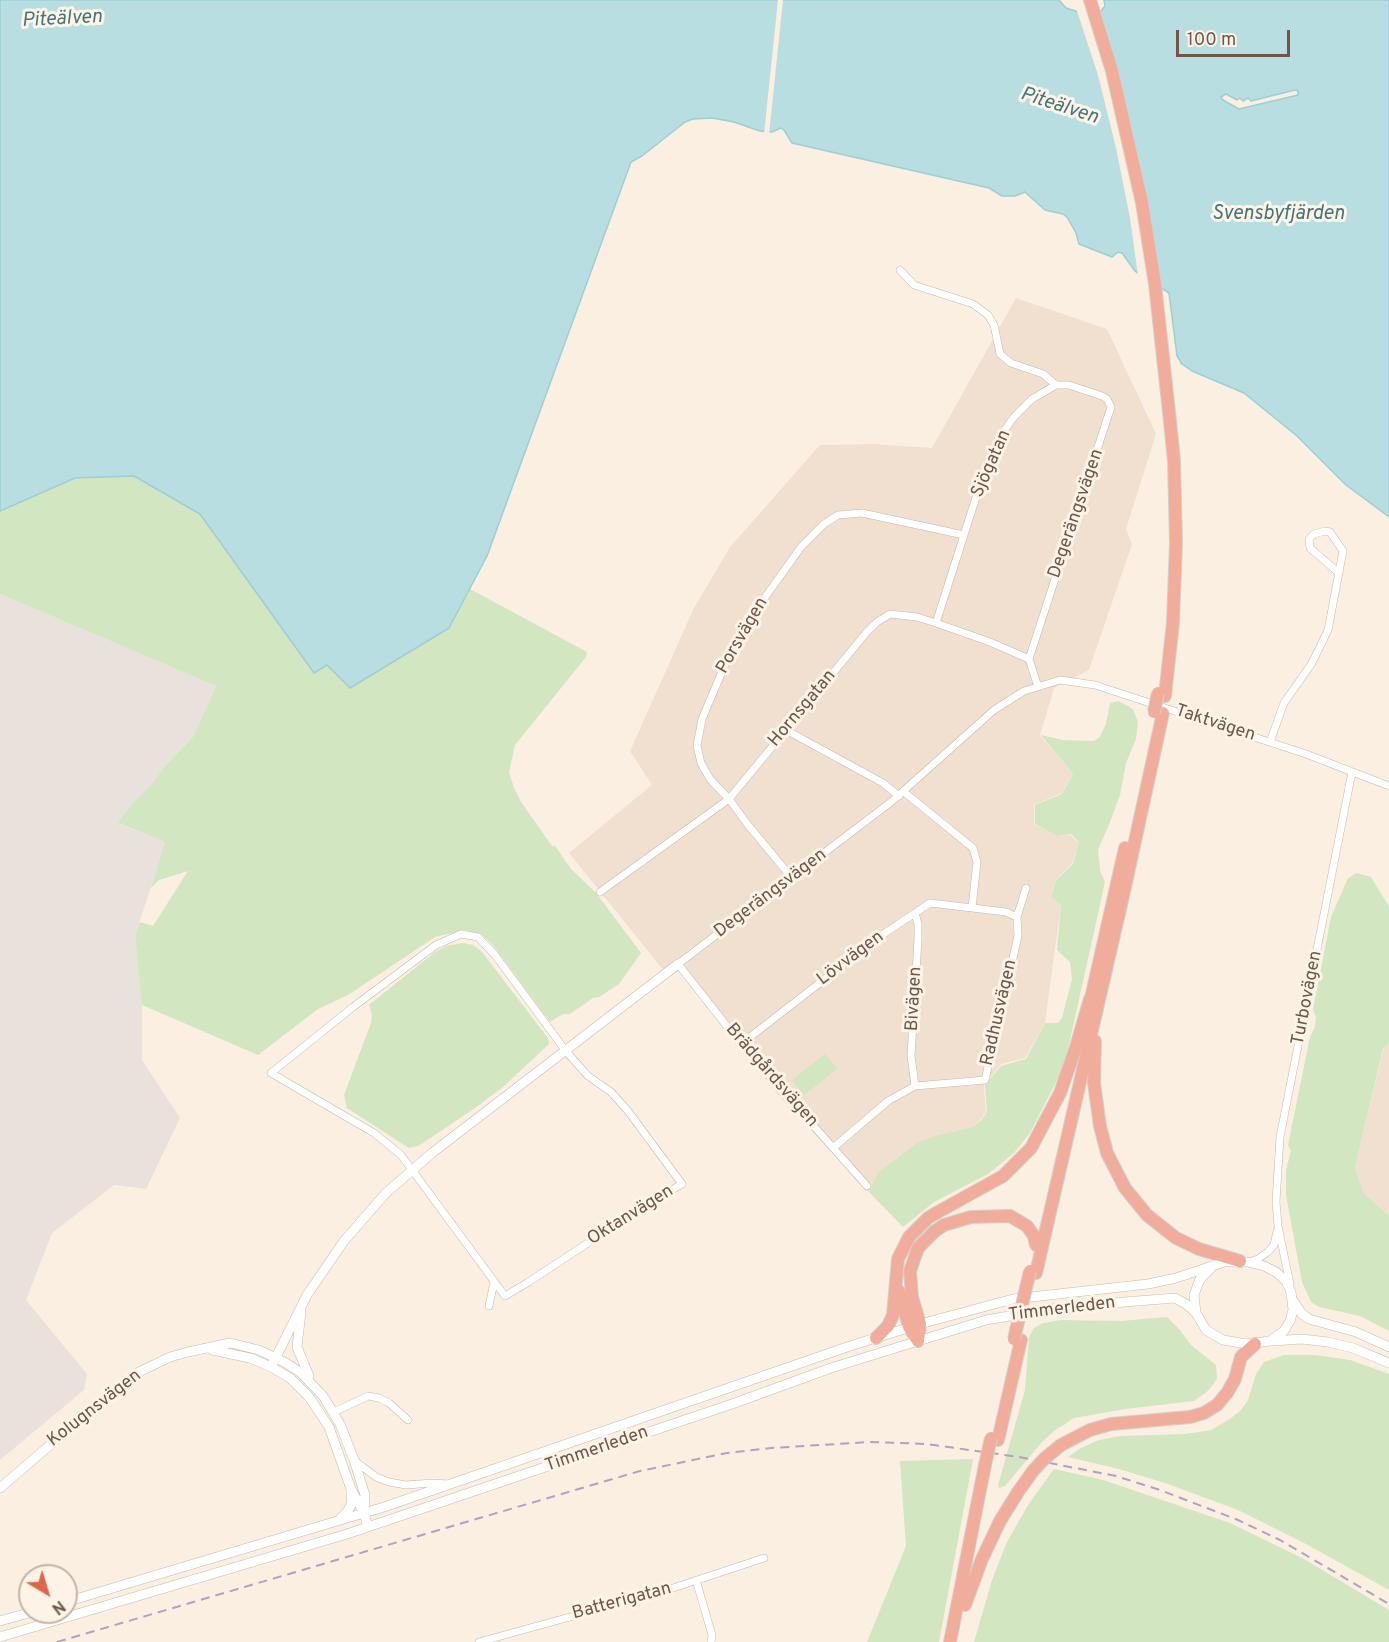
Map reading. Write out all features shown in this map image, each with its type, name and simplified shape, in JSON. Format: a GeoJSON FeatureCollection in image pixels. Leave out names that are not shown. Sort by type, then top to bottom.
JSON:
{"type":"FeatureCollection","features":[{"type":"Feature","properties":{"kind":"highway"},"geometry":{"type":"LineString","coordinates":[[958,1642],[994,1439],[1105,973],[1162,694],[1168,586],[1168,502],[1151,284],[1122,141],[1088,4]]}},
{"type":"Feature","properties":{"kind":"highway"},"geometry":{"type":"LineString","coordinates":[[1033,1272],[1036,1245],[1091,995],[1158,713]]}},
{"type":"Feature","properties":{"kind":"highway"},"geometry":{"type":"LineString","coordinates":[[1105,973],[1094,1050],[1094,1083],[1100,1126],[1113,1166],[1131,1197],[1166,1231],[1199,1249],[1244,1262]]}},
{"type":"Feature","properties":{"kind":"highway"},"geometry":{"type":"LineString","coordinates":[[876,1338],[888,1326],[893,1316],[898,1259],[902,1249],[918,1227],[938,1212],[1003,1176],[1030,1148],[1060,1093],[1077,1047],[1091,995]]}},
{"type":"Feature","properties":{"kind":"highway"},"geometry":{"type":"LineString","coordinates":[[914,1325],[910,1271],[918,1248],[944,1225],[971,1217],[1010,1216],[1027,1226],[1034,1236],[1036,1245]]}},
{"type":"Feature","properties":{"kind":"highway"},"geometry":{"type":"LineString","coordinates":[[897,1281],[918,1341]]}},
{"type":"Feature","properties":{"kind":"highway"},"geometry":{"type":"LineString","coordinates":[[965,1605],[982,1559],[1000,1521],[1018,1491],[1044,1459],[1060,1445],[1090,1430],[1111,1424],[1190,1417],[1204,1413],[1217,1405],[1227,1393],[1235,1379],[1241,1357],[1255,1344]]}},
{"type":"Feature","properties":{"kind":"highway"},"geometry":{"type":"LineString","coordinates":[[950,1642],[989,1466]]}},
{"type":"Feature","properties":{"kind":"main road","name":"Degerängsvägen"},"geometry":{"type":"LineString","coordinates":[[274,1362],[307,1294],[344,1241],[386,1193],[441,1146],[678,964]]}},
{"type":"Feature","properties":{"kind":"main road"},"geometry":{"type":"LineString","coordinates":[[1389,1347],[1356,1332],[1309,1319],[1302,1314],[1294,1302],[1286,1281],[1276,1272],[1264,1266],[1244,1262],[1224,1262],[1203,1275],[1195,1290],[1196,1313],[1202,1324],[1217,1337],[1230,1342],[1255,1344],[1302,1339],[1328,1342],[1353,1348],[1389,1363]]}},
{"type":"Feature","properties":{"kind":"main road","name":"Timmerleden"},"geometry":{"type":"LineString","coordinates":[[78,1598],[364,1513],[914,1325],[1013,1299],[1148,1284],[1211,1268]]}},
{"type":"Feature","properties":{"kind":"main road","name":"Timmerleden"},"geometry":{"type":"LineString","coordinates":[[0,1637],[368,1527],[732,1404],[831,1368],[1002,1317],[1086,1305],[1175,1298],[1196,1313]]}},
{"type":"Feature","properties":{"kind":"main road"},"geometry":{"type":"LineString","coordinates":[[1270,1341],[1280,1335],[1288,1325],[1294,1302]]}},
{"type":"Feature","properties":{"kind":"main road","name":"Kolugnsvägen"},"geometry":{"type":"LineString","coordinates":[[301,1307],[297,1347],[312,1384]]}},
{"type":"Feature","properties":{"kind":"main road","name":"Kolugnsvägen"},"geometry":{"type":"LineString","coordinates":[[0,1488],[85,1414],[139,1372],[170,1358],[201,1349],[228,1352],[294,1367],[312,1384],[334,1412],[354,1460],[365,1495],[364,1513]]}},
{"type":"Feature","properties":{"kind":"main road","name":"Kolugnsvägen"},"geometry":{"type":"LineString","coordinates":[[274,1362],[319,1409],[329,1427],[351,1490],[364,1513],[368,1527]]}},
{"type":"Feature","properties":{"kind":"main road"},"geometry":{"type":"LineString","coordinates":[[338,1521],[352,1503],[351,1490]]}},
{"type":"Feature","properties":{"kind":"main road"},"geometry":{"type":"LineString","coordinates":[[0,1621],[18,1616]]}},
{"type":"Feature","properties":{"kind":"street"},"geometry":{"type":"LineString","coordinates":[[900,270],[914,285],[973,304],[988,315],[994,325],[1000,354],[1011,363],[1043,374],[1056,385]]}},
{"type":"Feature","properties":{"kind":"street","name":"Sjögatan"},"geometry":{"type":"LineString","coordinates":[[936,623],[985,469],[999,438],[1014,417],[1032,399],[1056,385]]}},
{"type":"Feature","properties":{"kind":"street","name":"Degerängsvägen"},"geometry":{"type":"LineString","coordinates":[[1029,659],[1111,407],[1107,399],[1102,396],[1069,385],[1056,385]]}},
{"type":"Feature","properties":{"kind":"street","name":"Porsvägen"},"geometry":{"type":"LineString","coordinates":[[792,878],[729,799],[710,779],[701,763],[697,746],[702,718],[728,660],[751,617],[801,547],[824,524],[838,515],[862,513],[964,535]]}},
{"type":"Feature","properties":{"kind":"street"},"geometry":{"type":"LineString","coordinates":[[1270,742],[1284,703],[1312,663],[1326,638],[1339,573],[1343,551],[1330,532],[1314,534],[1309,539],[1310,548],[1339,573]]}},
{"type":"Feature","properties":{"kind":"street","name":"Hornsgatan"},"geometry":{"type":"LineString","coordinates":[[600,891],[729,799],[877,622],[890,614],[917,617],[936,623],[1029,659]]}},
{"type":"Feature","properties":{"kind":"street"},"geometry":{"type":"LineString","coordinates":[[1029,659],[1038,687]]}},
{"type":"Feature","properties":{"kind":"street","name":"Taktvägen"},"geometry":{"type":"LineString","coordinates":[[1038,687],[1060,680],[1095,685],[1270,742],[1389,786]]}},
{"type":"Feature","properties":{"kind":"street","name":"Degerängsvägen"},"geometry":{"type":"LineString","coordinates":[[678,964],[901,794],[994,710],[1011,697],[1038,687]]}},
{"type":"Feature","properties":{"kind":"street"},"geometry":{"type":"LineString","coordinates":[[786,730],[901,794],[973,848],[977,862],[972,908],[1006,912],[1017,917]]}},
{"type":"Feature","properties":{"kind":"street","name":"Turbovägen"},"geometry":{"type":"LineString","coordinates":[[1291,1292],[1278,1226],[1276,1202],[1280,1137],[1352,772]]}},
{"type":"Feature","properties":{"kind":"street","name":"Radhusvägen"},"geometry":{"type":"LineString","coordinates":[[833,1148],[888,1101],[915,1086],[985,1080],[1018,936],[1017,917],[1026,888]]}},
{"type":"Feature","properties":{"kind":"street","name":"Lövvägen"},"geometry":{"type":"LineString","coordinates":[[741,1044],[879,937],[930,903],[972,908]]}},
{"type":"Feature","properties":{"kind":"street","name":"Bivägen"},"geometry":{"type":"LineString","coordinates":[[915,913],[918,939],[911,1056],[915,1086]]}},
{"type":"Feature","properties":{"kind":"street"},"geometry":{"type":"LineString","coordinates":[[489,1306],[494,1282],[401,1155],[374,1133],[271,1073],[353,1007],[436,945],[461,934],[478,937],[495,955],[565,1050]]}},
{"type":"Feature","properties":{"kind":"street","name":"Brädgårdsvägen"},"geometry":{"type":"LineString","coordinates":[[678,964],[741,1044],[867,1186]]}},
{"type":"Feature","properties":{"kind":"street","name":"Oktanvägen"},"geometry":{"type":"LineString","coordinates":[[494,1282],[505,1296],[682,1184],[628,1111],[611,1092],[588,1076],[565,1050]]}},
{"type":"Feature","properties":{"kind":"street","name":"Turbovägen"},"geometry":{"type":"LineString","coordinates":[[1244,1262],[1263,1257],[1271,1249],[1276,1239],[1278,1226]]}},
{"type":"Feature","properties":{"kind":"street"},"geometry":{"type":"LineString","coordinates":[[334,1412],[368,1396],[389,1403],[408,1420]]}},
{"type":"Feature","properties":{"kind":"street"},"geometry":{"type":"LineString","coordinates":[[354,1460],[365,1470],[389,1482],[406,1485],[451,1484]]}},
{"type":"Feature","properties":{"kind":"street","name":"Batterigatan"},"geometry":{"type":"LineString","coordinates":[[479,1642],[664,1591],[764,1558]]}},
{"type":"Feature","properties":{"kind":"street"},"geometry":{"type":"LineString","coordinates":[[696,1580],[712,1635],[711,1642]]}},
{"type":"Feature","properties":{"kind":"shaded area"},"geometry":{"type":"Polygon","coordinates":[[[1016,298],[1107,329],[1156,434],[1126,529],[1132,544],[1089,670],[1054,688],[1040,735],[1073,774],[1062,793],[1034,805],[1034,824],[1057,836],[1070,835],[1079,843],[1072,864],[1056,879],[1051,897],[1061,905],[1045,1023],[1025,1058],[1001,1064],[984,1086],[986,1112],[980,1121],[972,1127],[938,1135],[879,1173],[869,1192],[777,1094],[682,969],[669,977],[569,853],[652,785],[630,751],[694,608],[730,547],[820,445],[874,444],[932,448],[1016,298]]]}},
{"type":"Feature","properties":{"kind":"shaded area"},"geometry":{"type":"Polygon","coordinates":[[[0,594],[216,686],[193,737],[132,804],[119,824],[166,842],[135,935],[142,999],[142,1060],[180,1118],[146,1189],[114,1185],[52,1233],[26,1300],[87,1374],[84,1390],[0,1460],[0,594]]]}},
{"type":"Feature","properties":{"kind":"shaded area"},"geometry":{"type":"Polygon","coordinates":[[[1389,1025],[1389,1216],[1364,1193],[1355,1168],[1389,1025]]]}},
{"type":"Feature","properties":{"kind":"green space"},"geometry":{"type":"Polygon","coordinates":[[[134,476],[200,514],[314,673],[327,665],[449,628],[470,589],[587,652],[586,657],[515,745],[509,772],[521,802],[552,846],[555,846],[571,869],[596,893],[641,953],[619,984],[570,1014],[563,1014],[550,1022],[492,944],[481,934],[464,930],[435,937],[348,995],[318,1009],[258,1055],[142,1005],[135,935],[140,922],[153,926],[188,871],[159,880],[151,888],[165,842],[118,823],[165,766],[193,737],[216,686],[0,594],[0,511],[75,478],[134,476]]]}},
{"type":"Feature","properties":{"kind":"green space"},"geometry":{"type":"Polygon","coordinates":[[[1119,701],[1133,709],[1138,722],[1136,739],[1126,763],[1120,795],[1098,850],[1100,871],[1105,882],[1068,1049],[1059,1076],[1030,1133],[1014,1153],[988,1174],[934,1202],[903,1227],[869,1192],[878,1173],[917,1143],[938,1135],[972,1127],[981,1121],[987,1112],[985,1085],[1001,1066],[1026,1059],[1045,1023],[1058,1023],[1062,1018],[1072,979],[1070,962],[1057,950],[1061,905],[1051,897],[1056,880],[1073,864],[1079,842],[1071,834],[1057,836],[1035,824],[1035,805],[1062,794],[1073,774],[1041,735],[1062,740],[1094,741],[1099,738],[1106,724],[1110,703],[1119,701]]]}},
{"type":"Feature","properties":{"kind":"green space"},"geometry":{"type":"Polygon","coordinates":[[[1357,873],[1371,877],[1389,907],[1389,1043],[1383,1048],[1355,1168],[1364,1193],[1389,1216],[1389,1331],[1360,1316],[1319,1307],[1311,1302],[1302,1282],[1286,1195],[1286,1170],[1291,1151],[1288,1145],[1310,1037],[1315,1027],[1316,1017],[1313,1010],[1331,917],[1348,878],[1357,873]]]}},
{"type":"Feature","properties":{"kind":"green space"},"geometry":{"type":"Polygon","coordinates":[[[463,943],[473,945],[482,952],[548,1038],[549,1044],[503,1087],[475,1108],[418,1146],[409,1148],[347,1108],[344,1095],[371,1023],[372,1015],[369,1005],[435,952],[446,946],[463,943]]]}},
{"type":"Feature","properties":{"kind":"green space"},"geometry":{"type":"Polygon","coordinates":[[[825,1054],[837,1069],[804,1095],[792,1080],[825,1054]]]}},
{"type":"Feature","properties":{"kind":"green space"},"geometry":{"type":"Polygon","coordinates":[[[1167,1317],[1191,1345],[1216,1365],[1217,1379],[1209,1390],[1194,1401],[1074,1418],[1042,1442],[1005,1486],[999,1488],[1025,1390],[1029,1337],[1034,1328],[1043,1323],[1061,1320],[1121,1321],[1167,1317]]]}},
{"type":"Feature","properties":{"kind":"green space"},"geometry":{"type":"Polygon","coordinates":[[[1284,1355],[1315,1355],[1350,1360],[1389,1374],[1389,1590],[1238,1510],[1168,1484],[1068,1457],[1099,1440],[1121,1436],[1186,1434],[1211,1430],[1241,1410],[1248,1400],[1256,1374],[1264,1362],[1284,1355]]]}},
{"type":"Feature","properties":{"kind":"green space"},"geometry":{"type":"Polygon","coordinates":[[[973,1459],[939,1642],[867,1642],[906,1546],[900,1461],[973,1459]]]}},
{"type":"Feature","properties":{"kind":"green space"},"geometry":{"type":"Polygon","coordinates":[[[1054,1469],[1103,1480],[1230,1523],[1304,1559],[1389,1610],[1389,1642],[974,1642],[992,1580],[1007,1542],[1028,1505],[1054,1469]]]}},
{"type":"Feature","properties":{"kind":"water"},"geometry":{"type":"Polygon","coordinates":[[[0,0],[1059,0],[1066,8],[1079,12],[1100,12],[1105,6],[1104,0],[1389,0],[1389,517],[1346,485],[1297,436],[1244,393],[1192,371],[1182,364],[1177,356],[1169,293],[1135,271],[1122,253],[1118,252],[1112,257],[1079,244],[1076,233],[1063,214],[1045,210],[1025,192],[1015,196],[1002,196],[989,188],[792,143],[781,128],[772,132],[760,131],[734,122],[712,118],[685,122],[631,162],[487,556],[449,628],[350,688],[327,665],[314,673],[200,514],[134,476],[75,478],[0,511],[0,0]],[[1298,91],[1251,101],[1248,98],[1243,101],[1240,98],[1237,100],[1226,94],[1221,97],[1239,109],[1298,95],[1298,91]]]}},
{"type":"Feature","properties":{"kind":"pier"},"geometry":{"type":"Polygon","coordinates":[[[778,0],[783,0],[769,135],[764,134],[778,0]]]}},
{"type":"Feature","properties":{"kind":"pier"},"geometry":{"type":"Polygon","coordinates":[[[1076,8],[1090,10],[1130,145],[1151,284],[1138,276],[1130,218],[1116,148],[1098,75],[1076,8]]]}},
{"type":"Feature","properties":{"kind":"railway"},"geometry":{"type":"LineString","coordinates":[[57,1642],[640,1471],[727,1453],[870,1442],[927,1444],[1019,1457],[1116,1476],[1238,1520],[1280,1540],[1389,1604]]}},
{"type":"Feature","properties":{"kind":"water label","name":"Piteälven"},"geometry":{"type":"Point","coordinates":[62,20]}},
{"type":"Feature","properties":{"kind":"water label","name":"Piteälven"},"geometry":{"type":"Point","coordinates":[1059,107]}},
{"type":"Feature","properties":{"kind":"water label","name":"Svensbyfjärden"},"geometry":{"type":"Point","coordinates":[1278,215]}}]}
